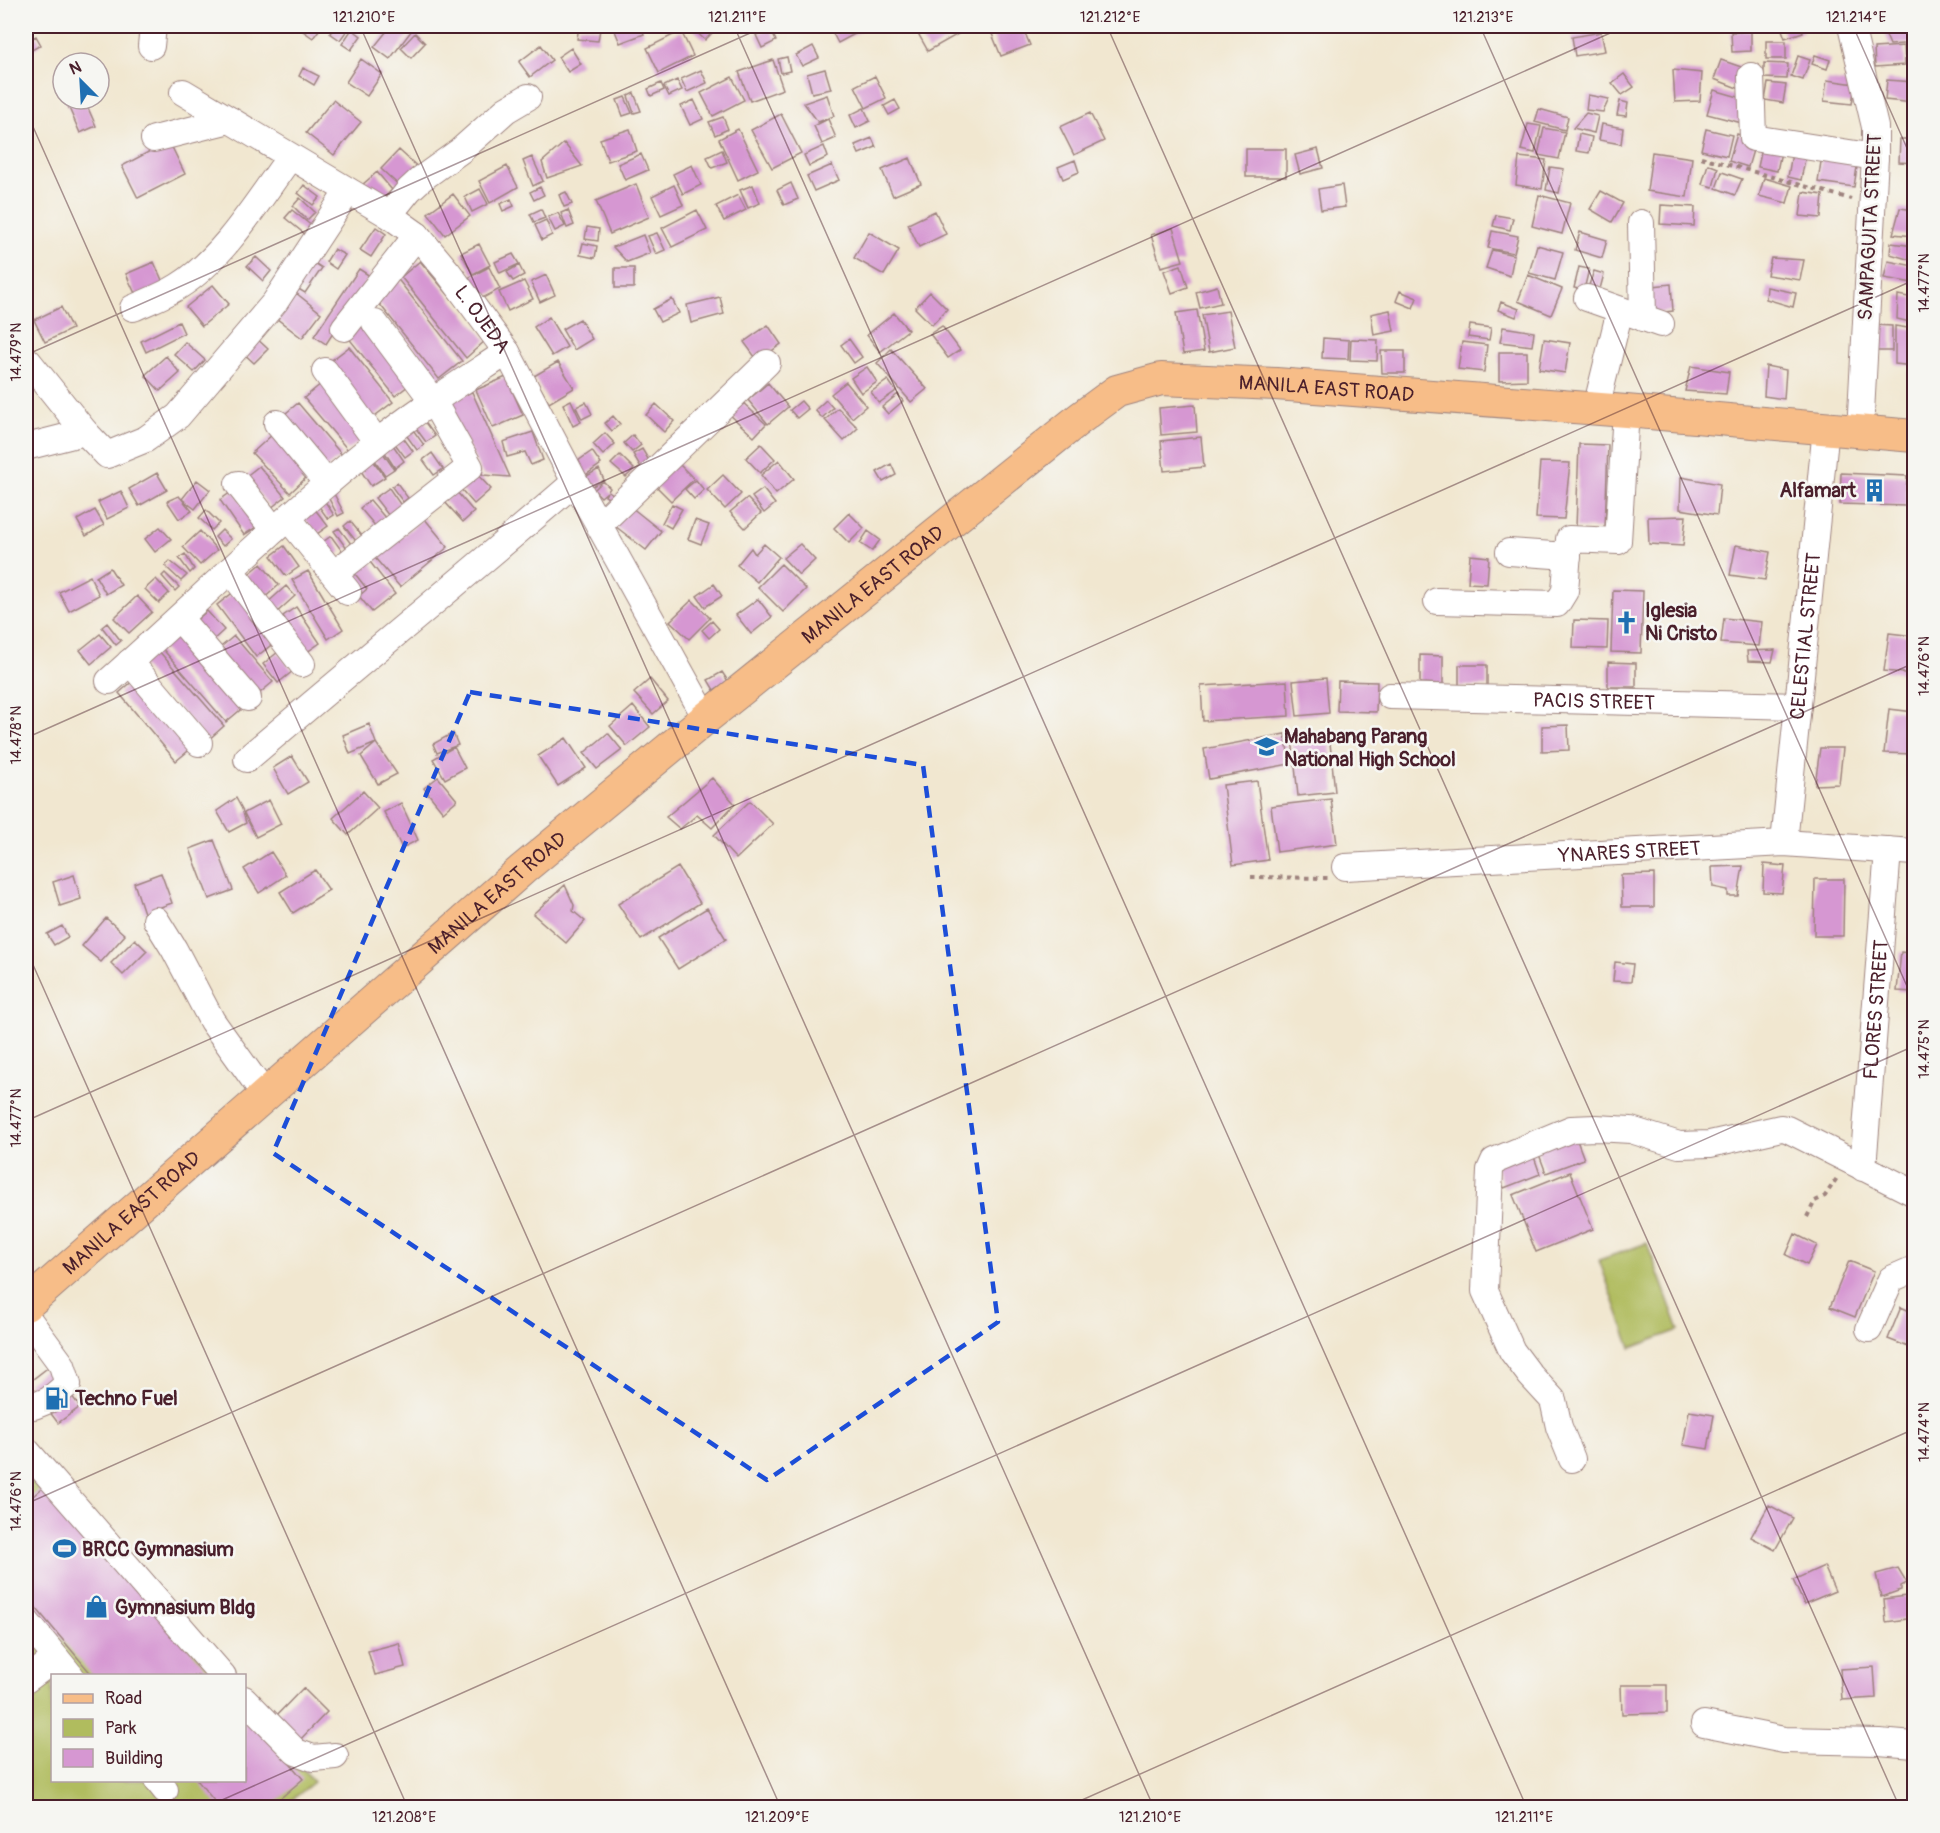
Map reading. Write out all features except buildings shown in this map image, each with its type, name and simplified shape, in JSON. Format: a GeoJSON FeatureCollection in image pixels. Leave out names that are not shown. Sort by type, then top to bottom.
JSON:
{"type":"FeatureCollection","features":[{"type":"Feature","properties":{"kind":"main road","name":"MANILA EAST ROAD"},"geometry":{"type":"LineString","coordinates":[[26,1305],[523,868],[1079,418],[1117,391],[1161,379],[1276,384],[1914,436]]}},
{"type":"Feature","properties":{"kind":"street","name":"SAMPAGUITA STREET"},"geometry":{"type":"LineString","coordinates":[[1851,26],[1875,127],[1860,431]]}},
{"type":"Feature","properties":{"kind":"street"},"geometry":{"type":"LineString","coordinates":[[1751,76],[1753,138],[1875,157]]}},
{"type":"Feature","properties":{"kind":"street","name":"L. OJEDA"},"geometry":{"type":"LineString","coordinates":[[183,92],[390,215],[417,235],[454,280],[507,352],[575,483],[706,718]]}},
{"type":"Feature","properties":{"kind":"street"},"geometry":{"type":"LineString","coordinates":[[390,215],[409,190],[421,179],[460,151],[506,110],[528,97]]}},
{"type":"Feature","properties":{"kind":"street"},"geometry":{"type":"LineString","coordinates":[[154,139],[230,120]]}},
{"type":"Feature","properties":{"kind":"street"},"geometry":{"type":"LineString","coordinates":[[133,308],[181,285],[219,252],[290,157]]}},
{"type":"Feature","properties":{"kind":"street"},"geometry":{"type":"LineString","coordinates":[[28,361],[107,455],[146,439],[178,416],[275,302],[348,191]]}},
{"type":"Feature","properties":{"kind":"street"},"geometry":{"type":"LineString","coordinates":[[1509,552],[1569,548],[1618,541],[1611,410],[1642,317],[1641,223]]}},
{"type":"Feature","properties":{"kind":"street"},"geometry":{"type":"LineString","coordinates":[[344,328],[417,235]]}},
{"type":"Feature","properties":{"kind":"street"},"geometry":{"type":"LineString","coordinates":[[1587,298],[1642,317]]}},
{"type":"Feature","properties":{"kind":"street"},"geometry":{"type":"LineString","coordinates":[[238,484],[341,583],[470,467],[433,401],[375,323]]}},
{"type":"Feature","properties":{"kind":"street"},"geometry":{"type":"LineString","coordinates":[[109,681],[327,483],[377,442],[433,401],[507,352]]}},
{"type":"Feature","properties":{"kind":"street"},"geometry":{"type":"LineString","coordinates":[[599,525],[767,363]]}},
{"type":"Feature","properties":{"kind":"street"},"geometry":{"type":"LineString","coordinates":[[325,371],[377,442]]}},
{"type":"Feature","properties":{"kind":"street"},"geometry":{"type":"LineString","coordinates":[[277,423],[327,483]]}},
{"type":"Feature","properties":{"kind":"street","name":"CELESTIAL STREET"},"geometry":{"type":"LineString","coordinates":[[1784,843],[1826,428]]}},
{"type":"Feature","properties":{"kind":"street"},"geometry":{"type":"LineString","coordinates":[[26,447],[86,432]]}},
{"type":"Feature","properties":{"kind":"street"},"geometry":{"type":"LineString","coordinates":[[247,759],[575,483]]}},
{"type":"Feature","properties":{"kind":"street"},"geometry":{"type":"LineString","coordinates":[[1437,601],[1557,604],[1565,591],[1569,548]]}},
{"type":"Feature","properties":{"kind":"street"},"geometry":{"type":"LineString","coordinates":[[230,570],[302,664]]}},
{"type":"Feature","properties":{"kind":"street"},"geometry":{"type":"LineString","coordinates":[[179,618],[248,698]]}},
{"type":"Feature","properties":{"kind":"street"},"geometry":{"type":"LineString","coordinates":[[130,662],[198,743]]}},
{"type":"Feature","properties":{"kind":"street","name":"PACIS STREET"},"geometry":{"type":"LineString","coordinates":[[1390,696],[1798,706]]}},
{"type":"Feature","properties":{"kind":"street","name":"YNARES STREET"},"geometry":{"type":"LineString","coordinates":[[1345,867],[1784,843],[1914,852]]}},
{"type":"Feature","properties":{"kind":"street","name":"FLORES STREET"},"geometry":{"type":"LineString","coordinates":[[1856,1163],[1888,850]]}},
{"type":"Feature","properties":{"kind":"street"},"geometry":{"type":"LineString","coordinates":[[156,920],[212,1021],[265,1095]]}},
{"type":"Feature","properties":{"kind":"street"},"geometry":{"type":"LineString","coordinates":[[1572,1459],[1559,1427],[1553,1400],[1512,1351],[1485,1292],[1490,1170],[1494,1161],[1570,1129],[1631,1130],[1679,1145],[1710,1144],[1781,1128],[1914,1193]]}},
{"type":"Feature","properties":{"kind":"street"},"geometry":{"type":"LineString","coordinates":[[1869,1329],[1891,1279],[1914,1269]]}},
{"type":"Feature","properties":{"kind":"street"},"geometry":{"type":"LineString","coordinates":[[26,1316],[62,1365],[68,1384],[49,1400],[34,1406],[26,1400]]}},
{"type":"Feature","properties":{"kind":"street"},"geometry":{"type":"LineString","coordinates":[[26,1450],[221,1674]]}},
{"type":"Feature","properties":{"kind":"street"},"geometry":{"type":"LineString","coordinates":[[26,1621],[63,1666],[26,1680]]}},
{"type":"Feature","properties":{"kind":"street"},"geometry":{"type":"LineString","coordinates":[[246,1701],[296,1752],[313,1758],[335,1756]]}},
{"type":"Feature","properties":{"kind":"street"},"geometry":{"type":"LineString","coordinates":[[1704,1724],[1784,1740],[1914,1745]]}},
{"type":"Feature","properties":{"kind":"path"},"geometry":{"type":"LineString","coordinates":[[1701,157],[1872,204]]}},
{"type":"Feature","properties":{"kind":"path"},"geometry":{"type":"LineString","coordinates":[[1251,877],[1336,879],[1345,867]]}},
{"type":"Feature","properties":{"kind":"path"},"geometry":{"type":"LineString","coordinates":[[1807,1217],[1815,1202],[1825,1196],[1856,1163]]}},
{"type":"Feature","properties":{"kind":"highlighted area"},"geometry":{"type":"Polygon","coordinates":[[[470,692],[923,765],[998,1322],[767,1480],[273,1153],[470,692]]]}},
{"type":"Feature","properties":{"kind":"green space"},"geometry":{"type":"Polygon","coordinates":[[[1647,1243],[1679,1330],[1631,1348],[1599,1260],[1647,1243]]]}},
{"type":"Feature","properties":{"kind":"green space"},"geometry":{"type":"Polygon","coordinates":[[[26,1443],[223,1674],[51,1674],[51,1782],[246,1782],[246,1701],[314,1782],[283,1807],[26,1807],[26,1443]]]}},
{"type":"Feature","properties":{"kind":"place","name":"Alfamart"},"geometry":{"type":"Point","coordinates":[1874,490]}},
{"type":"Feature","properties":{"kind":"place","name":"Iglesia Ni Cristo"},"geometry":{"type":"Point","coordinates":[1627,622]}},
{"type":"Feature","properties":{"kind":"place","name":"Mahabang Parang National High School"},"geometry":{"type":"Point","coordinates":[1266,747]}},
{"type":"Feature","properties":{"kind":"place","name":"Techno Fuel"},"geometry":{"type":"Point","coordinates":[57,1398]}},
{"type":"Feature","properties":{"kind":"place","name":"BRCC Gymnasium"},"geometry":{"type":"Point","coordinates":[64,1549]}},
{"type":"Feature","properties":{"kind":"place","name":"Gymnasium Bldg"},"geometry":{"type":"Point","coordinates":[97,1607]}}]}
